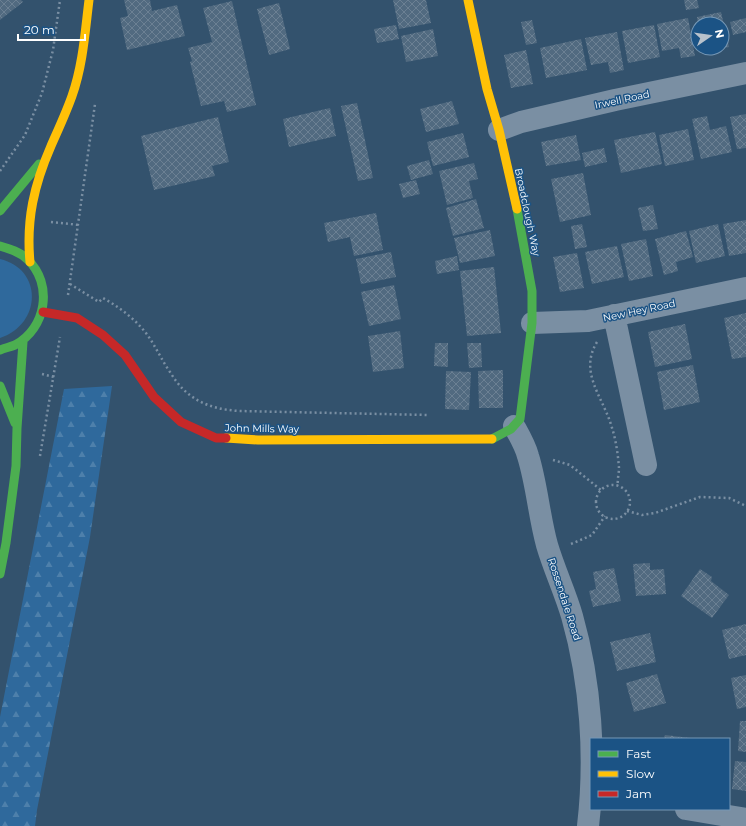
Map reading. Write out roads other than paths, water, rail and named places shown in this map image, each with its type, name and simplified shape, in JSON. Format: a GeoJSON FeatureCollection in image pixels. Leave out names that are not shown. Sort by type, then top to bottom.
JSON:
{"type":"FeatureCollection","features":[{"type":"Feature","properties":{"kind":"street"},"geometry":{"type":"LineString","coordinates":[[30,262],[27,242],[28,217],[32,198],[47,154],[66,114],[76,86],[83,51],[89,0]]}},
{"type":"Feature","properties":{"kind":"street","name":"Broadclough Way"},"geometry":{"type":"LineString","coordinates":[[468,0],[518,212],[532,291],[532,322],[520,419],[512,427]]}},
{"type":"Feature","properties":{"kind":"street","name":"Irwell Road"},"geometry":{"type":"LineString","coordinates":[[499,130],[521,122],[615,100],[746,73]]}},
{"type":"Feature","properties":{"kind":"street"},"geometry":{"type":"LineString","coordinates":[[0,211],[47,154]]}},
{"type":"Feature","properties":{"kind":"street"},"geometry":{"type":"LineString","coordinates":[[0,246],[16,251],[30,262],[40,277],[44,294],[43,312],[35,329],[23,342],[8,349],[0,350]]}},
{"type":"Feature","properties":{"kind":"street","name":"New Hey Road"},"geometry":{"type":"LineString","coordinates":[[532,322],[616,320],[746,288]]}},
{"type":"Feature","properties":{"kind":"street","name":"John Mills Way"},"geometry":{"type":"LineString","coordinates":[[43,312],[78,318],[103,335],[125,355],[154,397],[181,422],[216,438],[258,440],[491,439],[512,427]]}},
{"type":"Feature","properties":{"kind":"street"},"geometry":{"type":"LineString","coordinates":[[616,320],[646,465]]}},
{"type":"Feature","properties":{"kind":"street"},"geometry":{"type":"LineString","coordinates":[[0,574],[6,543],[16,466],[23,342]]}},
{"type":"Feature","properties":{"kind":"street"},"geometry":{"type":"LineString","coordinates":[[0,386],[17,428]]}},
{"type":"Feature","properties":{"kind":"street","name":"Rossendale Road"},"geometry":{"type":"LineString","coordinates":[[512,427],[529,460],[549,551],[572,615],[582,653],[591,738]]}},
{"type":"Feature","properties":{"kind":"street","name":"Rossendale Road"},"geometry":{"type":"LineString","coordinates":[[588,826],[590,809]]}},
{"type":"Feature","properties":{"kind":"street"},"geometry":{"type":"LineString","coordinates":[[692,810],[746,819]]}}]}
